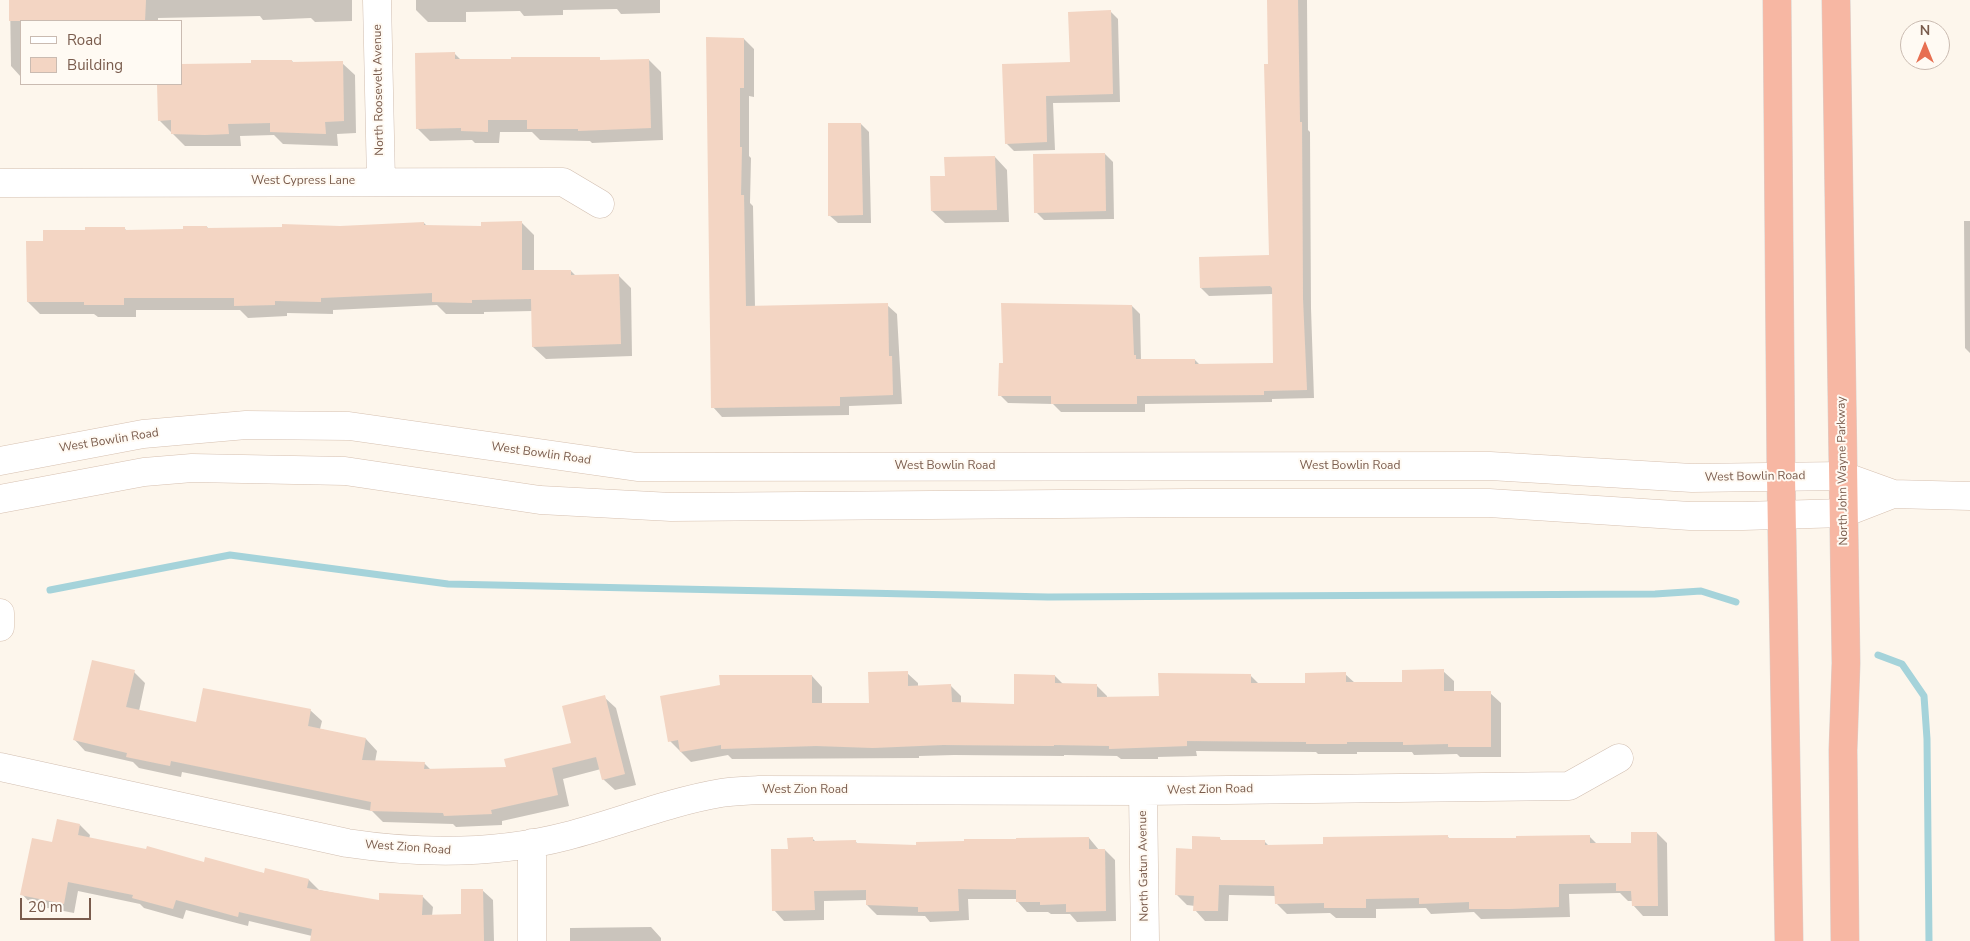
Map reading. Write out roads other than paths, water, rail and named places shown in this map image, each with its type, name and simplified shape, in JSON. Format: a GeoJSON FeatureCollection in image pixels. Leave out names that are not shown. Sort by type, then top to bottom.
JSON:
{"type":"FeatureCollection","features":[{"type":"Feature","properties":{"kind":"highway"},"geometry":{"type":"LineString","coordinates":[[1777,0],[1781,476],[1789,941]]}},
{"type":"Feature","properties":{"kind":"highway","name":"North John Wayne Parkway"},"geometry":{"type":"LineString","coordinates":[[1836,0],[1846,663],[1844,750],[1845,941]]}},
{"type":"Feature","properties":{"kind":"street","name":"North Roosevelt Avenue"},"geometry":{"type":"LineString","coordinates":[[378,0],[381,181]]}},
{"type":"Feature","properties":{"kind":"street","name":"West Cypress Lane"},"geometry":{"type":"LineString","coordinates":[[0,182],[563,182],[600,204]]}},
{"type":"Feature","properties":{"kind":"street","name":"West Bowlin Road"},"geometry":{"type":"LineString","coordinates":[[0,461],[143,434],[246,425],[321,425],[349,426],[637,467],[1490,466],[1692,478],[1843,476],[1893,494],[1970,496]]}},
{"type":"Feature","properties":{"kind":"street","name":"West Bowlin Road"},"geometry":{"type":"LineString","coordinates":[[0,498],[144,472],[192,468],[345,471],[540,500],[671,507],[1489,504],[1690,516],[1844,513],[1893,494]]}},
{"type":"Feature","properties":{"kind":"street"},"geometry":{"type":"LineString","coordinates":[[0,613],[0,627]]}},
{"type":"Feature","properties":{"kind":"street","name":"West Zion Road"},"geometry":{"type":"LineString","coordinates":[[0,767],[347,843],[390,849],[481,850],[566,836],[690,800],[721,793],[759,790],[1143,791],[1569,786],[1619,758]]}},
{"type":"Feature","properties":{"kind":"street","name":"North Gatun Avenue"},"geometry":{"type":"LineString","coordinates":[[1143,791],[1145,941]]}},
{"type":"Feature","properties":{"kind":"street"},"geometry":{"type":"LineString","coordinates":[[532,843],[532,941]]}},
{"type":"Feature","properties":{"kind":"waterway"},"geometry":{"type":"LineString","coordinates":[[50,590],[230,555],[448,584],[1048,597],[1655,594],[1701,591],[1736,602]]}},
{"type":"Feature","properties":{"kind":"waterway"},"geometry":{"type":"LineString","coordinates":[[1878,655],[1902,664],[1924,696],[1927,739],[1929,941]]}}]}
